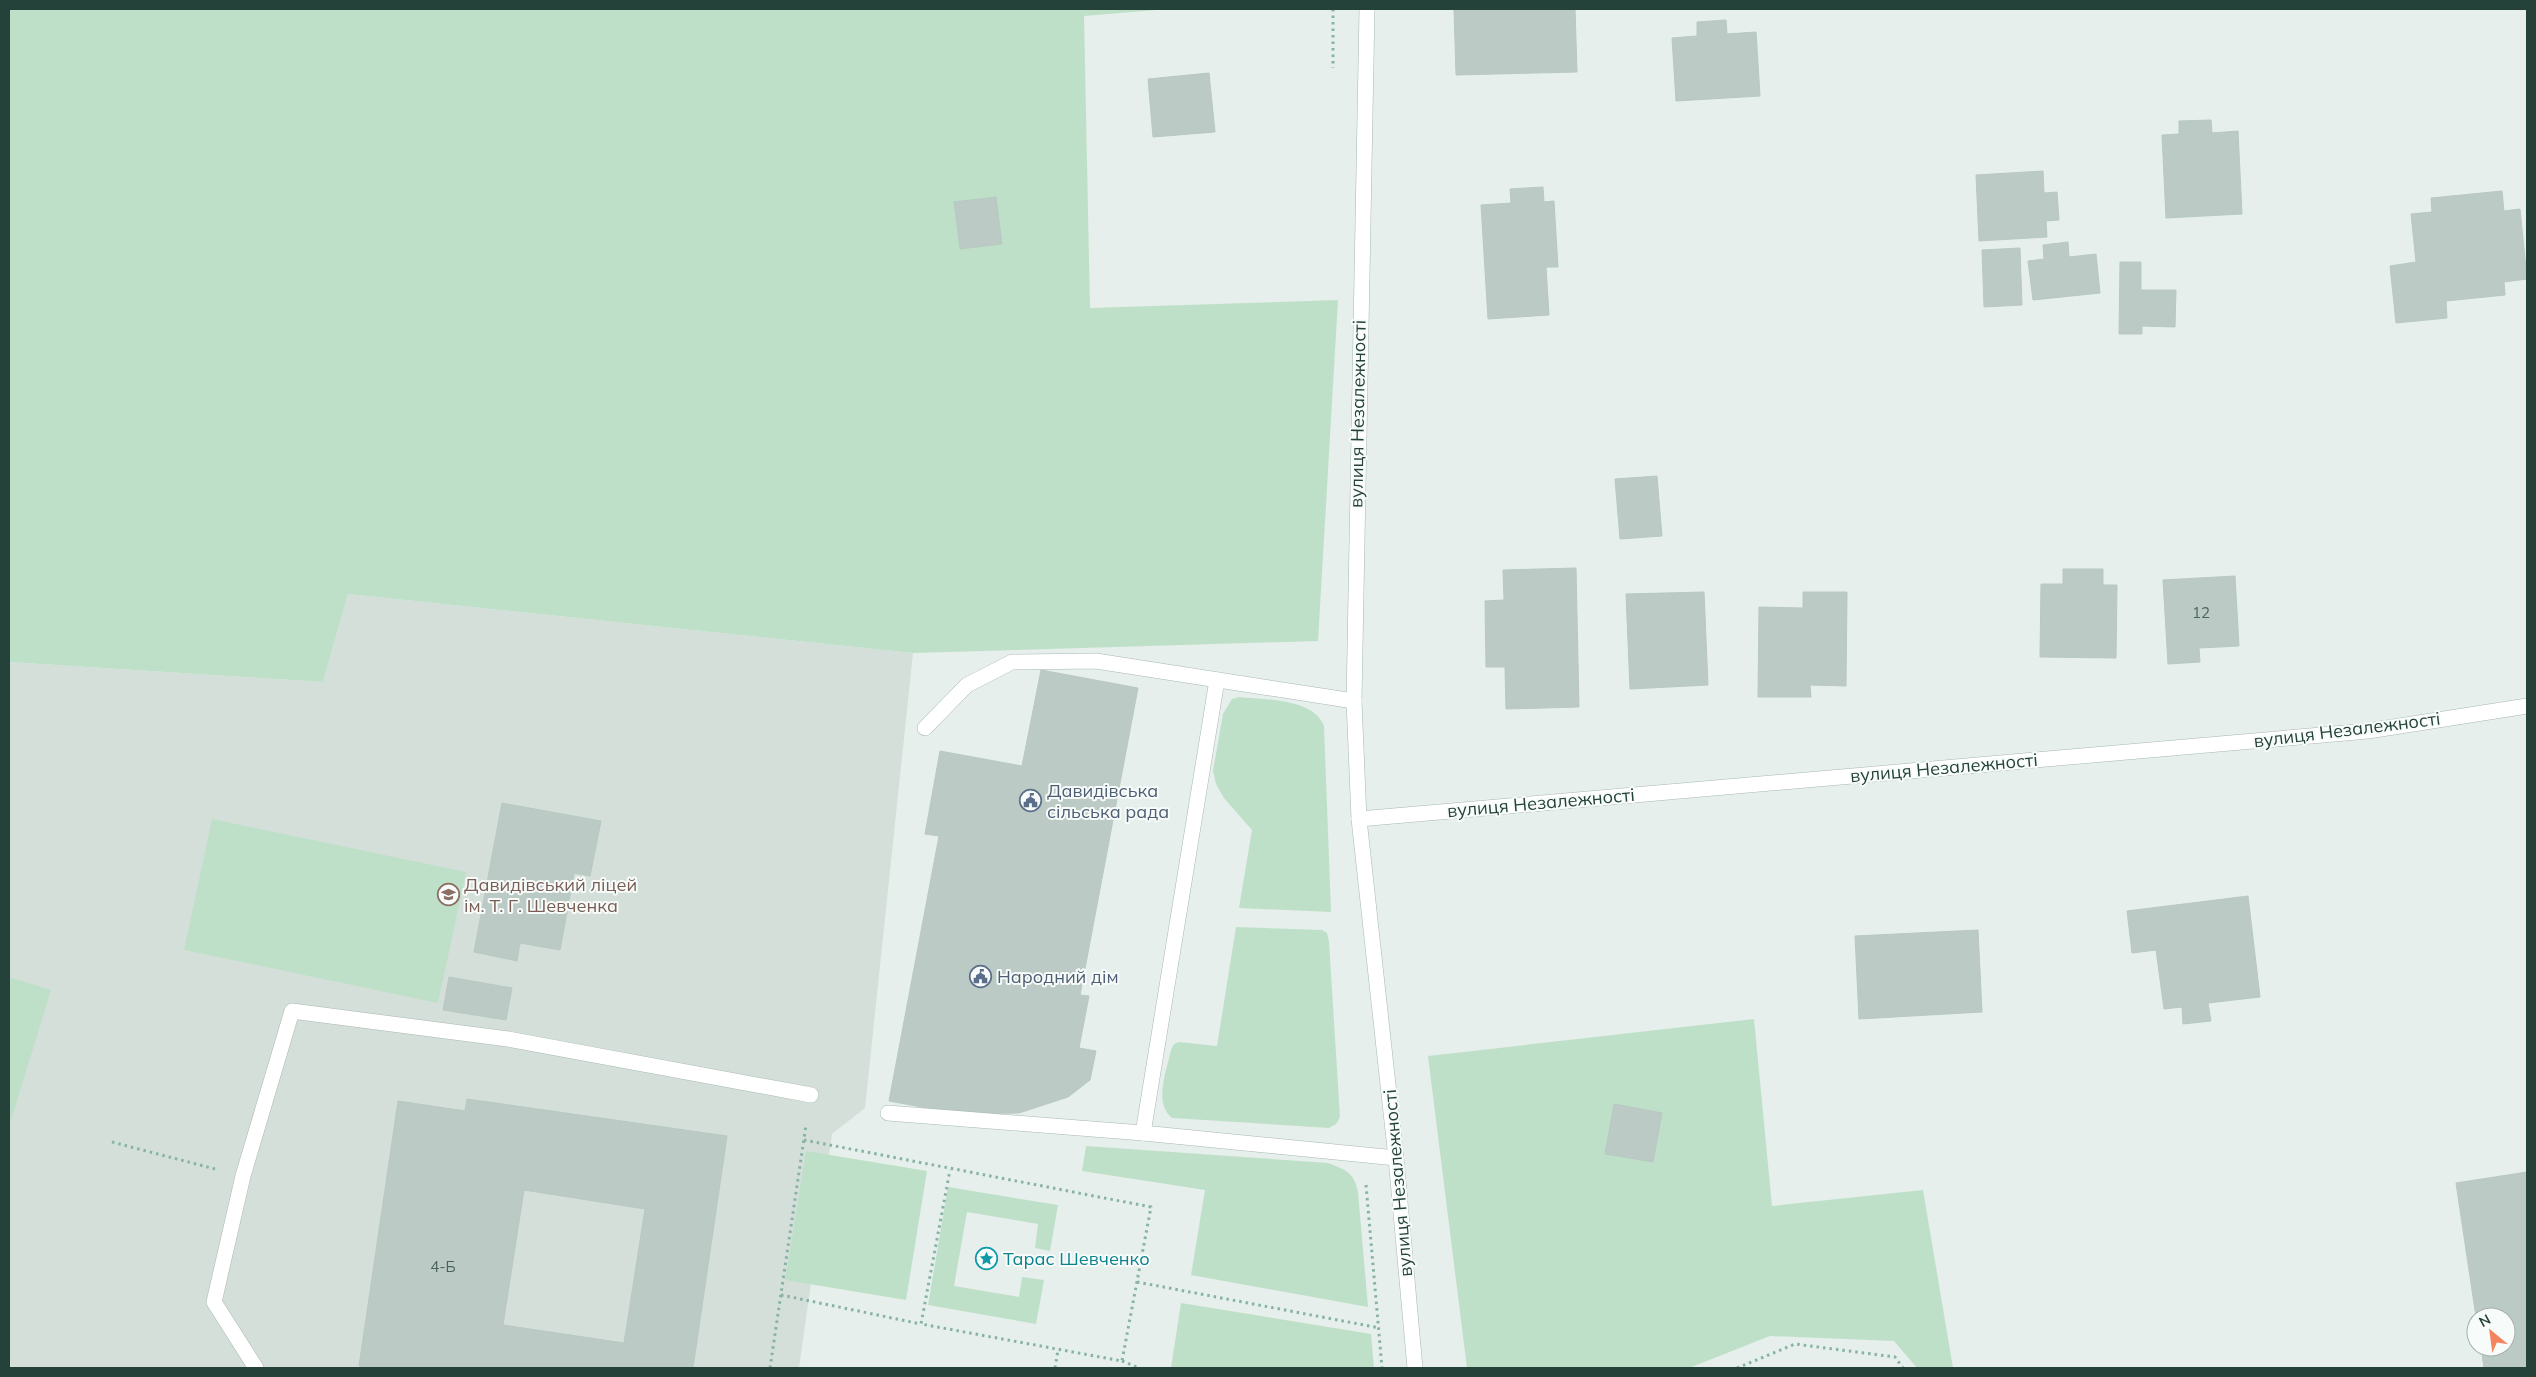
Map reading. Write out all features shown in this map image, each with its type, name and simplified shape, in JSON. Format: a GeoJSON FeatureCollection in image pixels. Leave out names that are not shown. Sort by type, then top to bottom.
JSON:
{"type":"FeatureCollection","features":[{"type":"Feature","properties":{"kind":"street","name":"вулиця Незалежності"},"geometry":{"type":"LineString","coordinates":[[1367,9],[1354,701],[1359,819],[1396,1158],[1415,1368]]}},
{"type":"Feature","properties":{"kind":"street"},"geometry":{"type":"LineString","coordinates":[[925,728],[967,685],[1012,662],[1096,661],[1354,701]]}},
{"type":"Feature","properties":{"kind":"street"},"geometry":{"type":"LineString","coordinates":[[1143,1133],[1217,680]]}},
{"type":"Feature","properties":{"kind":"street","name":"вулиця Незалежності"},"geometry":{"type":"LineString","coordinates":[[1359,819],[2368,731],[2527,706]]}},
{"type":"Feature","properties":{"kind":"street"},"geometry":{"type":"LineString","coordinates":[[256,1368],[214,1302],[243,1176],[292,1011],[508,1039],[811,1095]]}},
{"type":"Feature","properties":{"kind":"street"},"geometry":{"type":"LineString","coordinates":[[888,1112],[1143,1133],[1396,1158]]}},
{"type":"Feature","properties":{"kind":"path"},"geometry":{"type":"LineString","coordinates":[[770,1368],[811,1095]]}},
{"type":"Feature","properties":{"kind":"path"},"geometry":{"type":"LineString","coordinates":[[804,1140],[1151,1208],[1122,1361]]}},
{"type":"Feature","properties":{"kind":"path"},"geometry":{"type":"LineString","coordinates":[[112,1142],[243,1176]]}},
{"type":"Feature","properties":{"kind":"path"},"geometry":{"type":"LineString","coordinates":[[921,1324],[950,1170]]}},
{"type":"Feature","properties":{"kind":"path"},"geometry":{"type":"LineString","coordinates":[[1137,1282],[1412,1334]]}},
{"type":"Feature","properties":{"kind":"path"},"geometry":{"type":"LineString","coordinates":[[781,1295],[921,1324],[1122,1361],[1139,1368]]}},
{"type":"Feature","properties":{"kind":"path"},"geometry":{"type":"LineString","coordinates":[[1737,1368],[1795,1344],[1895,1357],[1903,1368]]}},
{"type":"Feature","properties":{"kind":"path"},"geometry":{"type":"LineString","coordinates":[[1055,1368],[1058,1350]]}},
{"type":"Feature","properties":{"kind":"shaded area","name":"Давидівський ліцей ім. Т. Г. Шевченка"},"geometry":{"type":"Polygon","coordinates":[[[348,594],[913,653],[865,1108],[832,1134],[799,1368],[9,1368],[9,662],[323,682],[348,594]]]}},
{"type":"Feature","properties":{"kind":"green space"},"geometry":{"type":"Polygon","coordinates":[[[9,9],[1169,9],[1084,16],[1090,308],[1338,300],[1318,641],[913,653],[348,594],[323,682],[9,662],[9,9]]]}},
{"type":"Feature","properties":{"kind":"green space"},"geometry":{"type":"Polygon","coordinates":[[[1239,697],[1274,700],[1299,705],[1310,710],[1324,726],[1331,912],[1239,908],[1252,830],[1224,798],[1216,784],[1213,771],[1223,714],[1232,699],[1239,697]]]}},
{"type":"Feature","properties":{"kind":"green space"},"geometry":{"type":"Polygon","coordinates":[[[212,819],[466,872],[438,1003],[184,950],[212,819]]]}},
{"type":"Feature","properties":{"kind":"green space"},"geometry":{"type":"Polygon","coordinates":[[[1236,927],[1322,930],[1327,933],[1340,1117],[1336,1124],[1329,1128],[1172,1118],[1166,1112],[1163,1104],[1163,1086],[1174,1044],[1179,1042],[1217,1046],[1236,927]]]}},
{"type":"Feature","properties":{"kind":"green space"},"geometry":{"type":"Polygon","coordinates":[[[9,977],[51,990],[9,1127],[9,977]]]}},
{"type":"Feature","properties":{"kind":"green space"},"geometry":{"type":"Polygon","coordinates":[[[1754,1019],[1772,1206],[1923,1190],[1953,1368],[1917,1368],[1894,1341],[1770,1336],[1689,1368],[1467,1368],[1428,1056],[1754,1019]]]}},
{"type":"Feature","properties":{"kind":"green space"},"geometry":{"type":"Polygon","coordinates":[[[1086,1146],[1328,1163],[1344,1170],[1354,1180],[1358,1192],[1368,1307],[1191,1275],[1205,1190],[1082,1171],[1086,1146]]]}},
{"type":"Feature","properties":{"kind":"green space"},"geometry":{"type":"Polygon","coordinates":[[[806,1151],[927,1171],[906,1300],[785,1280],[806,1151]]]}},
{"type":"Feature","properties":{"kind":"green space"},"geometry":{"type":"Polygon","coordinates":[[[948,1187],[1058,1205],[1050,1251],[1035,1248],[1038,1224],[967,1212],[954,1286],[1019,1297],[1022,1277],[1044,1280],[1036,1324],[928,1305],[948,1187]]]}},
{"type":"Feature","properties":{"kind":"green space"},"geometry":{"type":"Polygon","coordinates":[[[1181,1303],[1371,1334],[1374,1368],[1171,1368],[1181,1303]]]}},
{"type":"Feature","properties":{"kind":"building"},"geometry":{"type":"Polygon","coordinates":[[[1454,9],[1575,9],[1577,72],[1456,75],[1454,9]]]}},
{"type":"Feature","properties":{"kind":"building"},"geometry":{"type":"Polygon","coordinates":[[[1726,20],[1727,34],[1756,32],[1760,96],[1676,101],[1672,38],[1697,36],[1697,22],[1726,20]]]}},
{"type":"Feature","properties":{"kind":"building"},"geometry":{"type":"Polygon","coordinates":[[[1209,73],[1215,132],[1153,137],[1148,79],[1209,73]]]}},
{"type":"Feature","properties":{"kind":"building"},"geometry":{"type":"Polygon","coordinates":[[[2211,120],[2212,133],[2238,131],[2242,214],[2166,218],[2162,135],[2179,134],[2179,121],[2211,120]]]}},
{"type":"Feature","properties":{"kind":"building"},"geometry":{"type":"Polygon","coordinates":[[[2043,171],[2044,193],[2057,192],[2059,220],[2046,221],[2047,237],[1979,241],[1976,175],[2043,171]]]}},
{"type":"Feature","properties":{"kind":"building"},"geometry":{"type":"Polygon","coordinates":[[[1543,187],[1544,202],[1554,201],[1558,267],[1546,267],[1549,315],[1488,319],[1481,205],[1511,203],[1510,189],[1543,187]]]}},
{"type":"Feature","properties":{"kind":"building"},"geometry":{"type":"Polygon","coordinates":[[[2502,191],[2504,211],[2520,209],[2527,279],[2504,282],[2505,295],[2446,301],[2447,318],[2396,323],[2390,266],[2416,262],[2411,214],[2432,212],[2431,198],[2502,191]]]}},
{"type":"Feature","properties":{"kind":"building"},"geometry":{"type":"Polygon","coordinates":[[[996,197],[1002,244],[960,249],[954,202],[996,197]]]}},
{"type":"Feature","properties":{"kind":"building"},"geometry":{"type":"Polygon","coordinates":[[[2068,242],[2069,257],[2096,254],[2100,293],[2033,300],[2028,261],[2044,259],[2043,245],[2068,242]]]}},
{"type":"Feature","properties":{"kind":"building"},"geometry":{"type":"Polygon","coordinates":[[[2020,248],[2022,305],[1984,307],[1982,250],[2020,248]]]}},
{"type":"Feature","properties":{"kind":"building"},"geometry":{"type":"Polygon","coordinates":[[[2120,262],[2141,262],[2141,290],[2176,290],[2175,327],[2142,326],[2142,334],[2119,334],[2120,262]]]}},
{"type":"Feature","properties":{"kind":"building"},"geometry":{"type":"Polygon","coordinates":[[[1657,476],[1662,536],[1620,539],[1615,479],[1657,476]]]}},
{"type":"Feature","properties":{"kind":"building"},"geometry":{"type":"Polygon","coordinates":[[[1576,568],[1579,707],[1506,709],[1505,667],[1486,667],[1485,601],[1504,600],[1503,570],[1576,568]]]}},
{"type":"Feature","properties":{"kind":"building"},"geometry":{"type":"Polygon","coordinates":[[[2063,569],[2103,569],[2103,585],[2117,585],[2116,658],[2040,657],[2041,584],[2063,584],[2063,569]]]}},
{"type":"Feature","properties":{"kind":"building"},"geometry":{"type":"Polygon","coordinates":[[[2235,576],[2239,646],[2199,648],[2200,662],[2168,664],[2163,580],[2235,576]]]}},
{"type":"Feature","properties":{"kind":"building"},"geometry":{"type":"Polygon","coordinates":[[[1704,592],[1708,685],[1630,689],[1626,594],[1704,592]]]}},
{"type":"Feature","properties":{"kind":"building"},"geometry":{"type":"Polygon","coordinates":[[[1803,592],[1847,592],[1846,686],[1810,685],[1811,697],[1758,697],[1759,607],[1803,608],[1803,592]]]}},
{"type":"Feature","properties":{"kind":"building"},"geometry":{"type":"Polygon","coordinates":[[[1041,670],[1138,688],[1080,995],[1089,996],[1079,1048],[1096,1051],[1090,1080],[1068,1097],[1019,1113],[960,1114],[889,1101],[939,836],[925,834],[940,751],[1022,766],[1041,670]]]}},
{"type":"Feature","properties":{"kind":"building"},"geometry":{"type":"Polygon","coordinates":[[[502,803],[601,821],[590,876],[574,873],[560,950],[520,943],[517,961],[474,952],[502,803]]]}},
{"type":"Feature","properties":{"kind":"building"},"geometry":{"type":"Polygon","coordinates":[[[2248,896],[2260,997],[2208,1003],[2211,1021],[2183,1024],[2182,1007],[2164,1009],[2156,950],[2132,953],[2127,911],[2248,896]]]}},
{"type":"Feature","properties":{"kind":"building"},"geometry":{"type":"Polygon","coordinates":[[[1978,930],[1982,1012],[1859,1019],[1855,936],[1978,930]]]}},
{"type":"Feature","properties":{"kind":"building"},"geometry":{"type":"Polygon","coordinates":[[[449,977],[512,988],[506,1020],[443,1010],[449,977]]]}},
{"type":"Feature","properties":{"kind":"building"},"geometry":{"type":"Polygon","coordinates":[[[467,1099],[727,1136],[693,1368],[373,1368],[359,1366],[398,1101],[465,1111],[467,1099]],[[524,1190],[503,1325],[624,1343],[645,1209],[524,1190]]]}},
{"type":"Feature","properties":{"kind":"building"},"geometry":{"type":"Polygon","coordinates":[[[1614,1104],[1662,1113],[1653,1162],[1605,1154],[1614,1104]]]}},
{"type":"Feature","properties":{"kind":"building"},"geometry":{"type":"Polygon","coordinates":[[[2527,1172],[2527,1368],[2484,1368],[2482,1357],[2516,1357],[2516,1307],[2475,1307],[2456,1183],[2527,1172]]]}},
{"type":"Feature","properties":{"kind":"place","name":"Давидівська сільська рада"},"geometry":{"type":"Point","coordinates":[1031,801]}},
{"type":"Feature","properties":{"kind":"place","name":"Давидівський ліцей ім. Т. Г. Шевченка"},"geometry":{"type":"Point","coordinates":[448,895]}},
{"type":"Feature","properties":{"kind":"place","name":"Народний дім"},"geometry":{"type":"Point","coordinates":[981,977]}},
{"type":"Feature","properties":{"kind":"place","name":"Тарас Шевченко"},"geometry":{"type":"Point","coordinates":[987,1259]}}]}
